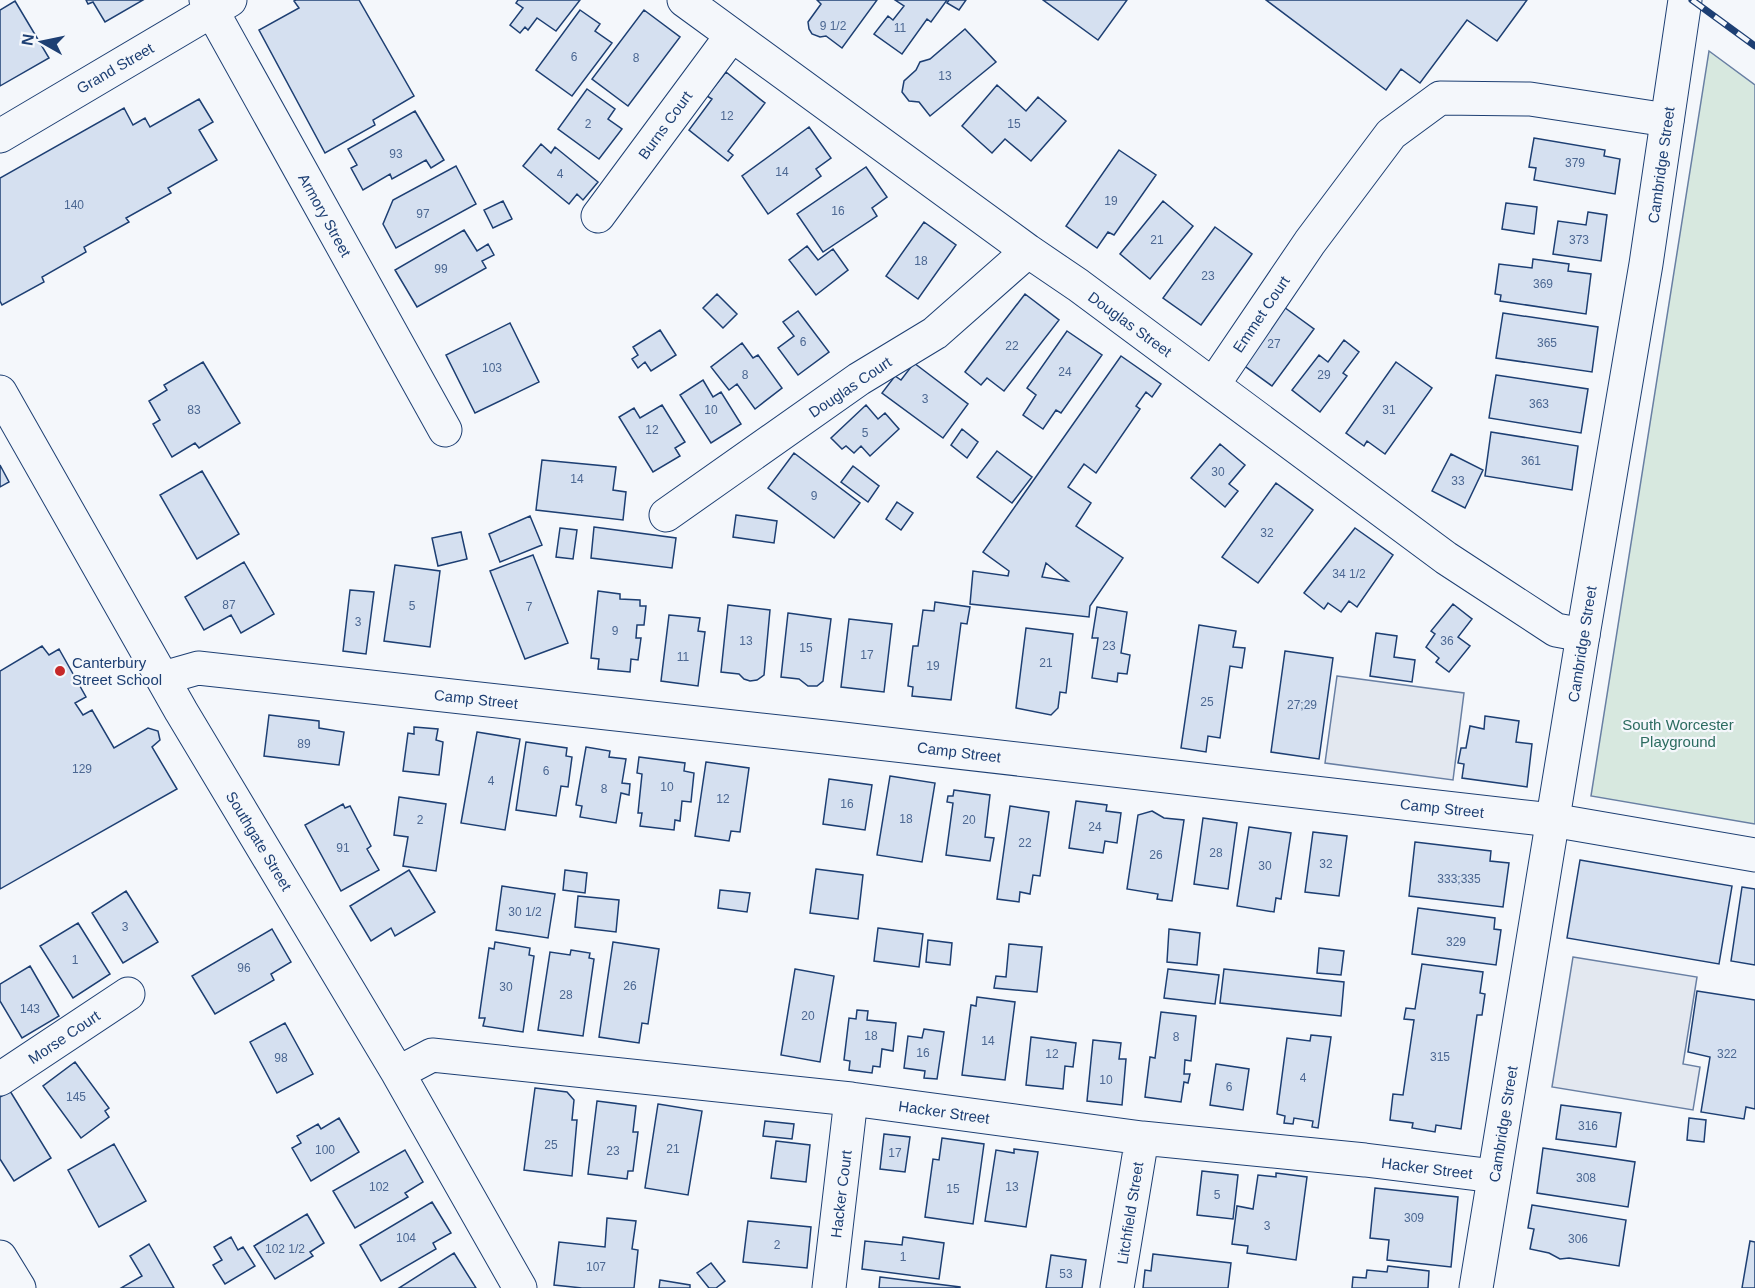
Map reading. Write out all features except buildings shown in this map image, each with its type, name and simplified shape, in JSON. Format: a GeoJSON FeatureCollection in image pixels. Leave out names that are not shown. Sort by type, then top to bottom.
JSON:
{"type":"FeatureCollection","features":[{"type":"Feature","properties":{"kind":"street","name":"Douglas Street"},"geometry":{"type":"LineString","coordinates":[[684,0],[1078,285],[1446,558],[1556,630],[1583,635]]}},
{"type":"Feature","properties":{"kind":"street","name":"Cambridge Street"},"geometry":{"type":"LineString","coordinates":[[1476,1288],[1646,264],[1685,0]]}},
{"type":"Feature","properties":{"kind":"street","name":"Grand Street"},"geometry":{"type":"LineString","coordinates":[[0,136],[216,4]]}},
{"type":"Feature","properties":{"kind":"street","name":"Armory Street"},"geometry":{"type":"LineString","coordinates":[[216,4],[445,430]]}},
{"type":"Feature","properties":{"kind":"street","name":"Burns Court"},"geometry":{"type":"LineString","coordinates":[[598,216],[732,35]]}},
{"type":"Feature","properties":{"kind":"street","name":"Emmet Court"},"geometry":{"type":"LineString","coordinates":[[1213,386],[1310,242],[1390,134],[1440,98],[1530,99],[1667,120]]}},
{"type":"Feature","properties":{"kind":"street","name":"Douglas Court"},"geometry":{"type":"LineString","coordinates":[[666,516],[859,379],[935,333],[1028,251]]}},
{"type":"Feature","properties":{"kind":"street","name":"Southgate Street"},"geometry":{"type":"LineString","coordinates":[[0,392],[163,678],[398,1073],[520,1288]]}},
{"type":"Feature","properties":{"kind":"street","name":"Camp Street"},"geometry":{"type":"LineString","coordinates":[[163,678],[198,668],[834,738],[1552,820],[1755,855]]}},
{"type":"Feature","properties":{"kind":"street","name":"Morse Court"},"geometry":{"type":"LineString","coordinates":[[0,1079],[128,994]]}},
{"type":"Feature","properties":{"kind":"street","name":"Hacker Street"},"geometry":{"type":"LineString","coordinates":[[398,1073],[432,1055],[851,1100],[1142,1138],[1365,1160],[1494,1176]]}},
{"type":"Feature","properties":{"kind":"street","name":"Hacker Court"},"geometry":{"type":"LineString","coordinates":[[829,1288],[851,1100]]}},
{"type":"Feature","properties":{"kind":"street","name":"Litchfield Street"},"geometry":{"type":"LineString","coordinates":[[1117,1288],[1142,1138]]}},
{"type":"Feature","properties":{"kind":"street"},"geometry":{"type":"LineString","coordinates":[[0,1257],[19,1288]]}},
{"type":"Feature","properties":{"kind":"green space","name":"South Worcester Playground"},"geometry":{"type":"Polygon","coordinates":[[[1709,51],[1755,85],[1755,824],[1591,796],[1709,51]]]}},
{"type":"Feature","properties":{"kind":"shaded area"},"geometry":{"type":"Polygon","coordinates":[[[1337,676],[1464,693],[1453,780],[1325,763],[1337,676]]]}},
{"type":"Feature","properties":{"kind":"shaded area"},"geometry":{"type":"Polygon","coordinates":[[[1573,957],[1697,977],[1683,1064],[1700,1067],[1693,1110],[1552,1087],[1573,957]]]}},
{"type":"Feature","properties":{"kind":"railway"},"geometry":{"type":"LineString","coordinates":[[1692,0],[1755,46]]}},
{"type":"Feature","properties":{"kind":"place","name":"Canterbury Street School"},"geometry":{"type":"Point","coordinates":[60,671]}}]}
